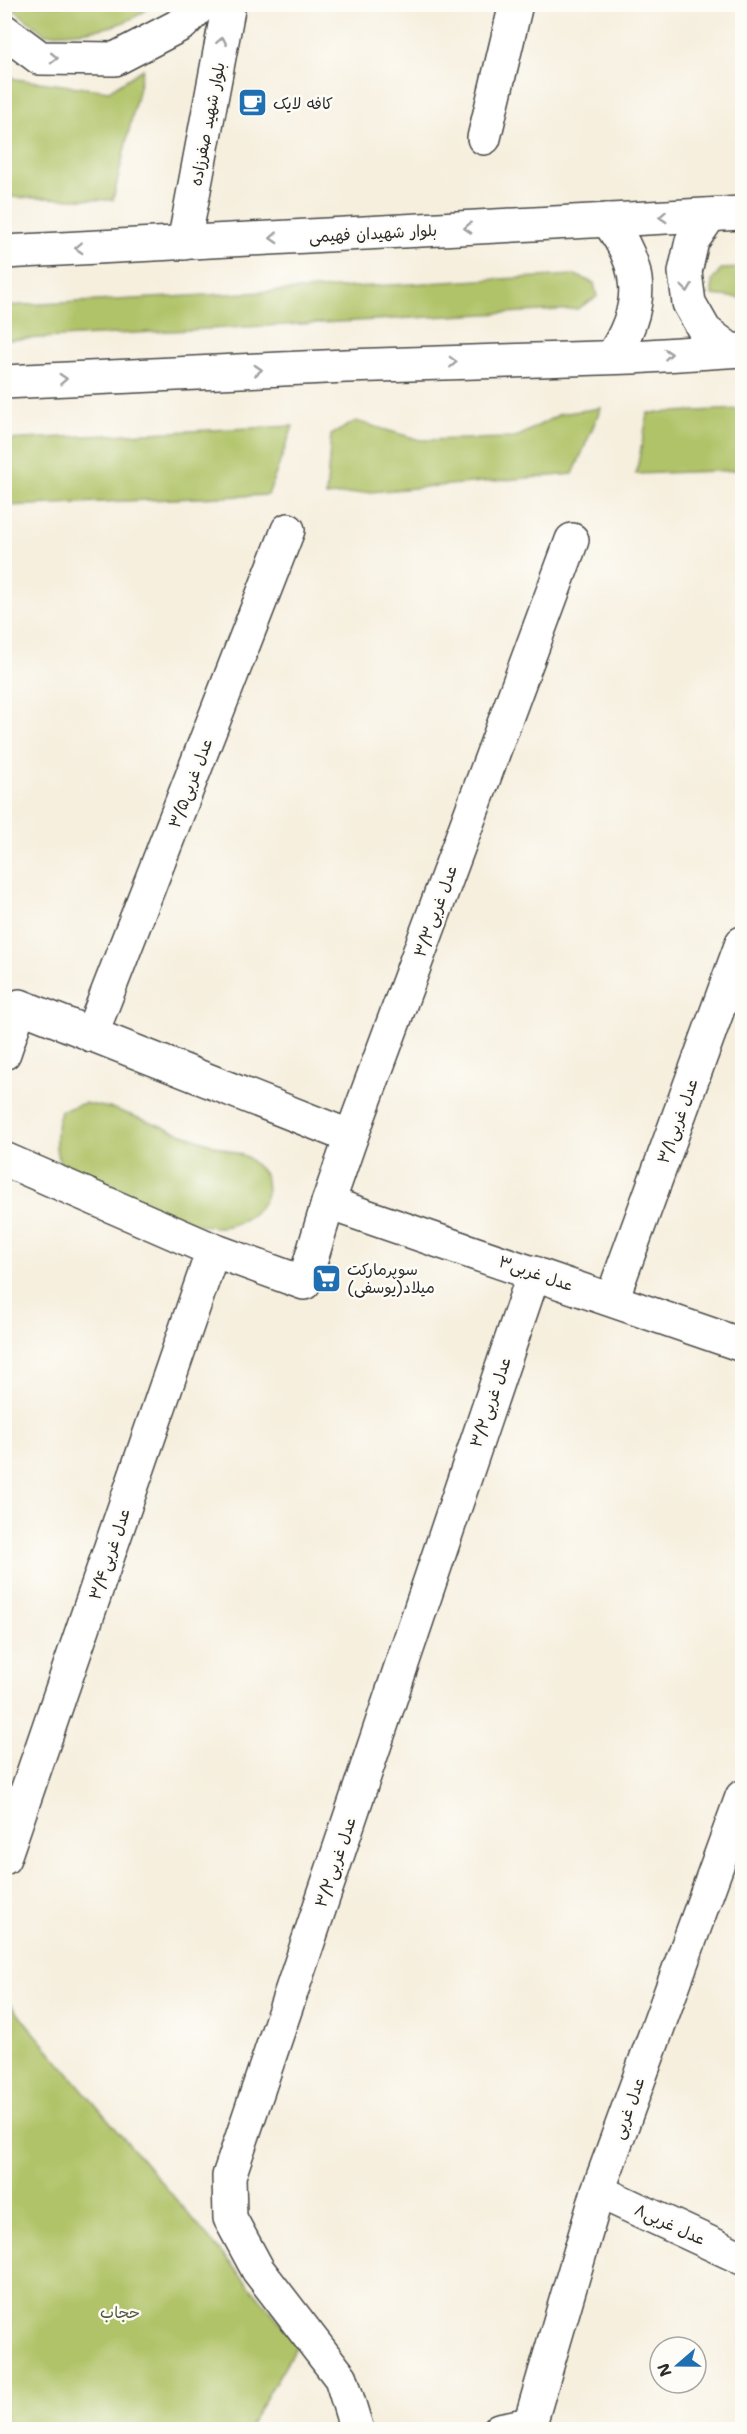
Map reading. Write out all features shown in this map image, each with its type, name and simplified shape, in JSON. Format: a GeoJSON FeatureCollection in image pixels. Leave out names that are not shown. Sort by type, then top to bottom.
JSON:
{"type":"FeatureCollection","features":[{"type":"Feature","properties":{"kind":"street"},"geometry":{"type":"LineString","coordinates":[[4,31],[40,58],[115,59],[183,24],[202,4]]}},
{"type":"Feature","properties":{"kind":"street","name":"بلوار شهید صفرزاده"},"geometry":{"type":"LineString","coordinates":[[184,243],[229,4]]}},
{"type":"Feature","properties":{"kind":"street"},"geometry":{"type":"LineString","coordinates":[[484,138],[516,4]]}},
{"type":"Feature","properties":{"kind":"street","name":"بلوار شهیدان فهیمی"},"geometry":{"type":"LineString","coordinates":[[4,252],[742,213]]}},
{"type":"Feature","properties":{"kind":"street"},"geometry":{"type":"LineString","coordinates":[[710,215],[692,241],[687,261],[685,272],[689,303],[705,331],[736,350]]}},
{"type":"Feature","properties":{"kind":"street"},"geometry":{"type":"LineString","coordinates":[[607,220],[623,240],[633,262],[637,288],[634,312],[626,336],[612,357]]}},
{"type":"Feature","properties":{"kind":"street"},"geometry":{"type":"LineString","coordinates":[[4,382],[736,350]]}},
{"type":"Feature","properties":{"kind":"street","name":"عدل غربی۳/۵"},"geometry":{"type":"LineString","coordinates":[[92,1035],[288,530]]}},
{"type":"Feature","properties":{"kind":"street","name":"عدل غربی۳/۳"},"geometry":{"type":"LineString","coordinates":[[213,1250],[304,1283],[351,1137],[572,540]]}},
{"type":"Feature","properties":{"kind":"street","name":"عدل غربی۳/۱"},"geometry":{"type":"LineString","coordinates":[[612,1299],[742,943]]}},
{"type":"Feature","properties":{"kind":"street"},"geometry":{"type":"LineString","coordinates":[[4,1053],[20,1006],[351,1137]]}},
{"type":"Feature","properties":{"kind":"street"},"geometry":{"type":"LineString","coordinates":[[4,1159],[213,1250]]}},
{"type":"Feature","properties":{"kind":"street","name":"عدل غربی۳"},"geometry":{"type":"LineString","coordinates":[[328,1203],[612,1299],[742,1346]]}},
{"type":"Feature","properties":{"kind":"street","name":"عدل غربی۳/۴"},"geometry":{"type":"LineString","coordinates":[[4,1858],[213,1250]]}},
{"type":"Feature","properties":{"kind":"street","name":"عدل غربی۳/۲"},"geometry":{"type":"LineString","coordinates":[[357,2430],[341,2378],[258,2270],[230,2218],[229,2176],[534,1273]]}},
{"type":"Feature","properties":{"kind":"street","name":"عدل غربی"},"geometry":{"type":"LineString","coordinates":[[520,2428],[598,2191],[742,1797]]}},
{"type":"Feature","properties":{"kind":"street","name":"عدل غربی۸"},"geometry":{"type":"LineString","coordinates":[[598,2191],[742,2258]]}},
{"type":"Feature","properties":{"kind":"green space"},"geometry":{"type":"Polygon","coordinates":[[[8,5],[152,5],[141,14],[115,25],[87,31],[45,34],[8,5]]]}},
{"type":"Feature","properties":{"kind":"green space"},"geometry":{"type":"Polygon","coordinates":[[[143,69],[113,200],[5,197],[5,70],[15,79],[109,91],[143,69]]]}},
{"type":"Feature","properties":{"kind":"green space"},"geometry":{"type":"Polygon","coordinates":[[[742,268],[742,298],[712,295],[712,281],[721,269],[742,268]]]}},
{"type":"Feature","properties":{"kind":"green space"},"geometry":{"type":"Polygon","coordinates":[[[575,275],[594,283],[597,297],[577,309],[5,340],[5,306],[575,275]]]}},
{"type":"Feature","properties":{"kind":"green space"},"geometry":{"type":"Polygon","coordinates":[[[601,408],[573,474],[326,496],[331,435],[356,421],[420,440],[515,438],[560,414],[601,408]]]}},
{"type":"Feature","properties":{"kind":"green space"},"geometry":{"type":"Polygon","coordinates":[[[742,409],[742,470],[636,474],[648,413],[742,409]]]}},
{"type":"Feature","properties":{"kind":"green space"},"geometry":{"type":"Polygon","coordinates":[[[293,426],[268,495],[5,506],[5,440],[293,426]]]}},
{"type":"Feature","properties":{"kind":"green space"},"geometry":{"type":"Polygon","coordinates":[[[84,1103],[114,1109],[247,1157],[265,1174],[267,1189],[263,1203],[252,1214],[232,1225],[208,1226],[164,1213],[75,1177],[67,1172],[58,1158],[56,1134],[61,1111],[84,1103]]]}},
{"type":"Feature","properties":{"kind":"green space","name":"حجاب"},"geometry":{"type":"Polygon","coordinates":[[[4,1997],[298,2343],[248,2429],[5,2429],[4,1997]]]}},
{"type":"Feature","properties":{"kind":"water"},"geometry":{"type":"Polygon","coordinates":[[[5,2301],[10,2315],[11,2332],[10,2349],[5,2363],[5,2301]]]}},
{"type":"Feature","properties":{"kind":"place","name":"کافه لایک"},"geometry":{"type":"Point","coordinates":[252,103]}},
{"type":"Feature","properties":{"kind":"place","name":"سوپرمارکت میلاد(یوسفی)"},"geometry":{"type":"Point","coordinates":[326,1278]}}]}
